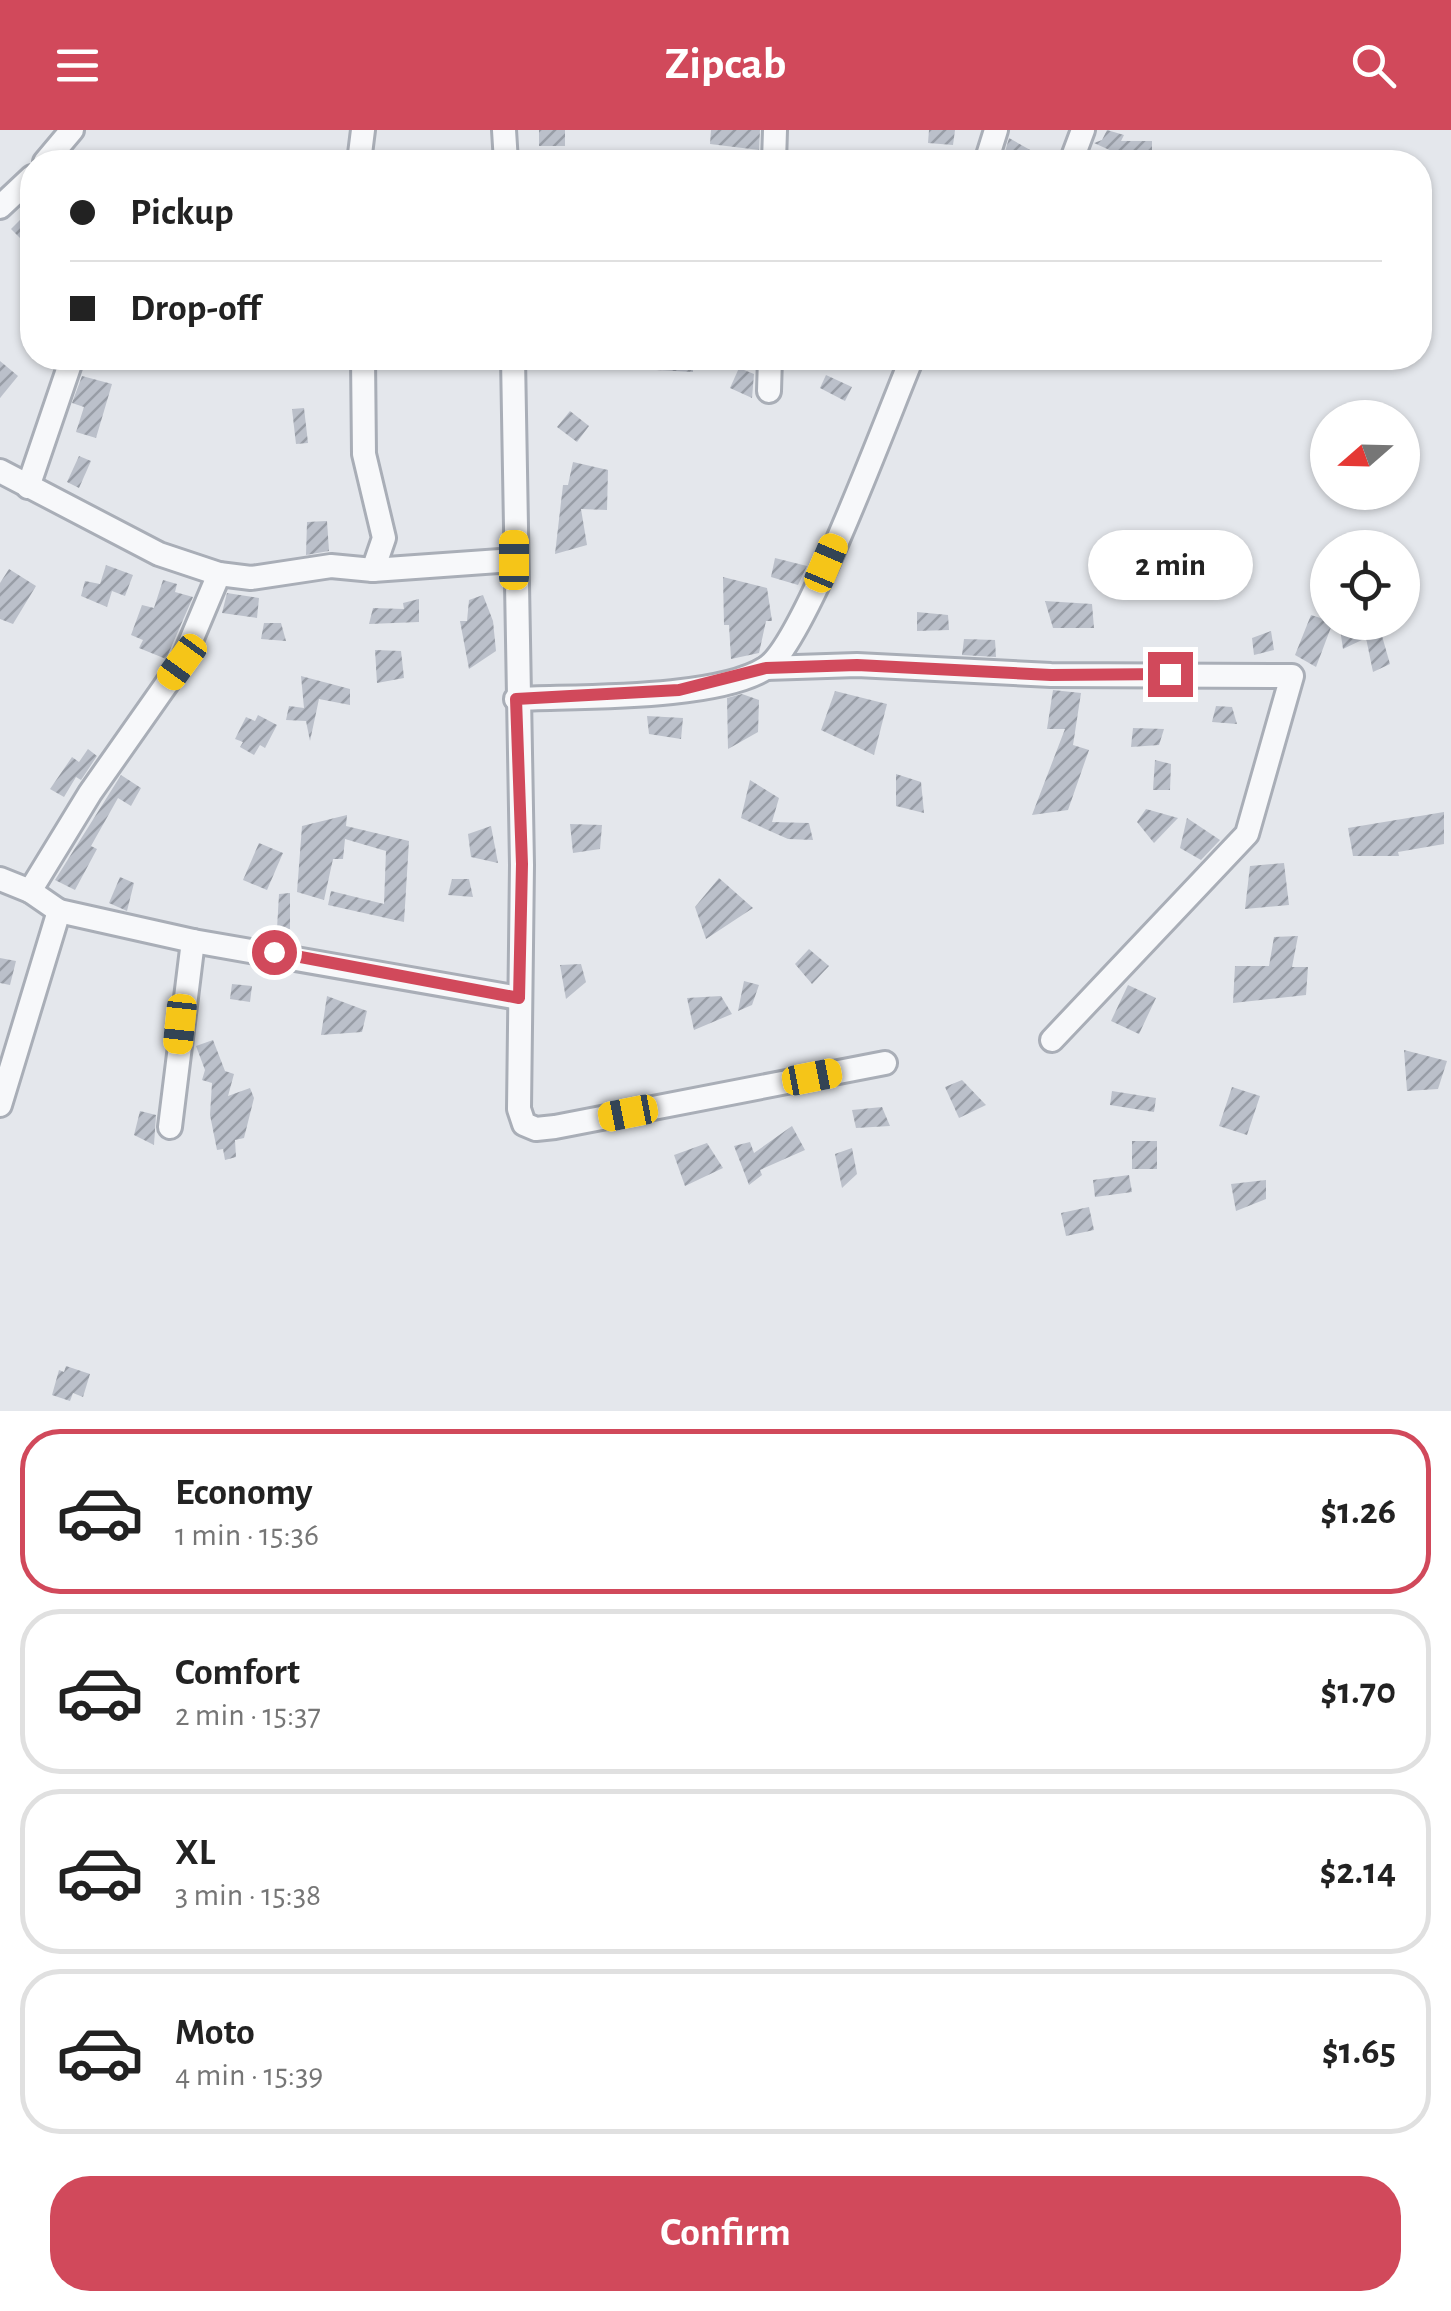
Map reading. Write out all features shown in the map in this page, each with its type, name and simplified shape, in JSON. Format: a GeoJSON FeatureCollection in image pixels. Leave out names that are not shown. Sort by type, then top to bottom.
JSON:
{"type":"FeatureCollection","features":[{"type":"Feature","properties":{"kind":"street"},"geometry":{"type":"LineString","coordinates":[[55,150],[72,130]]}},
{"type":"Feature","properties":{"kind":"street"},"geometry":{"type":"LineString","coordinates":[[0,208],[20,189]]}},
{"type":"Feature","properties":{"kind":"street"},"geometry":{"type":"LineString","coordinates":[[28,487],[68,370]]}},
{"type":"Feature","properties":{"kind":"street"},"geometry":{"type":"LineString","coordinates":[[363,370],[364,454],[384,538],[373,570]]}},
{"type":"Feature","properties":{"kind":"street"},"geometry":{"type":"LineString","coordinates":[[513,370],[516,699],[522,864],[519,1110],[524,1124],[536,1129],[885,1063]]}},
{"type":"Feature","properties":{"kind":"street"},"geometry":{"type":"LineString","coordinates":[[769,391],[770,370]]}},
{"type":"Feature","properties":{"kind":"street"},"geometry":{"type":"LineString","coordinates":[[766,668],[786,646],[811,597],[907,370]]}},
{"type":"Feature","properties":{"kind":"street"},"geometry":{"type":"LineString","coordinates":[[0,472],[159,554],[218,574],[251,578],[330,566],[373,570],[514,560]]}},
{"type":"Feature","properties":{"kind":"street"},"geometry":{"type":"LineString","coordinates":[[30,891],[118,750],[182,662],[218,574]]}},
{"type":"Feature","properties":{"kind":"street"},"geometry":{"type":"LineString","coordinates":[[516,699],[679,690],[766,668],[857,665],[1051,675],[1292,676],[1248,834],[1052,1040]]}},
{"type":"Feature","properties":{"kind":"street"},"geometry":{"type":"LineString","coordinates":[[0,879],[30,891],[59,911],[193,941],[519,998]]}},
{"type":"Feature","properties":{"kind":"street"},"geometry":{"type":"LineString","coordinates":[[0,1104],[59,911]]}},
{"type":"Feature","properties":{"kind":"street"},"geometry":{"type":"LineString","coordinates":[[170,1127],[193,941]]}},
{"type":"Feature","properties":{"kind":"building"},"geometry":{"type":"Polygon","coordinates":[[[539,130],[565,130],[565,146],[539,146],[539,130]]]}},
{"type":"Feature","properties":{"kind":"building"},"geometry":{"type":"Polygon","coordinates":[[[711,130],[760,130],[759,150],[710,144],[711,130]]]}},
{"type":"Feature","properties":{"kind":"building"},"geometry":{"type":"Polygon","coordinates":[[[929,130],[955,130],[953,145],[928,143],[929,130]]]}},
{"type":"Feature","properties":{"kind":"building"},"geometry":{"type":"Polygon","coordinates":[[[1107,130],[1124,135],[1121,141],[1152,141],[1152,150],[1110,150],[1094,143],[1102,140],[1107,130]]]}},
{"type":"Feature","properties":{"kind":"building"},"geometry":{"type":"Polygon","coordinates":[[[1009,138],[1030,150],[1006,150],[1009,138]]]}},
{"type":"Feature","properties":{"kind":"building"},"geometry":{"type":"Polygon","coordinates":[[[20,220],[20,238],[11,229],[20,220]]]}},
{"type":"Feature","properties":{"kind":"building"},"geometry":{"type":"Polygon","coordinates":[[[0,361],[18,376],[0,398],[0,361]]]}},
{"type":"Feature","properties":{"kind":"building"},"geometry":{"type":"Polygon","coordinates":[[[738,370],[754,374],[752,398],[730,388],[738,370]]]}},
{"type":"Feature","properties":{"kind":"building"},"geometry":{"type":"Polygon","coordinates":[[[826,375],[852,387],[845,401],[820,388],[826,375]]]}},
{"type":"Feature","properties":{"kind":"building"},"geometry":{"type":"Polygon","coordinates":[[[82,376],[112,384],[96,438],[76,432],[84,407],[72,403],[82,376]]]}},
{"type":"Feature","properties":{"kind":"building"},"geometry":{"type":"Polygon","coordinates":[[[304,408],[308,443],[296,444],[292,409],[304,408]]]}},
{"type":"Feature","properties":{"kind":"building"},"geometry":{"type":"Polygon","coordinates":[[[570,411],[589,426],[577,442],[557,427],[570,411]]]}},
{"type":"Feature","properties":{"kind":"building"},"geometry":{"type":"Polygon","coordinates":[[[79,456],[91,461],[79,488],[67,482],[79,456]]]}},
{"type":"Feature","properties":{"kind":"building"},"geometry":{"type":"Polygon","coordinates":[[[573,462],[608,470],[607,510],[581,509],[587,545],[555,554],[563,485],[568,485],[573,462]]]}},
{"type":"Feature","properties":{"kind":"building"},"geometry":{"type":"Polygon","coordinates":[[[327,521],[329,551],[306,555],[307,522],[327,521]]]}},
{"type":"Feature","properties":{"kind":"building"},"geometry":{"type":"Polygon","coordinates":[[[775,558],[807,566],[798,585],[771,577],[775,558]]]}},
{"type":"Feature","properties":{"kind":"building"},"geometry":{"type":"Polygon","coordinates":[[[106,565],[133,575],[125,596],[112,591],[107,607],[81,596],[85,581],[100,584],[106,565]]]}},
{"type":"Feature","properties":{"kind":"building"},"geometry":{"type":"Polygon","coordinates":[[[9,569],[36,586],[13,624],[0,619],[0,583],[9,569]]]}},
{"type":"Feature","properties":{"kind":"building"},"geometry":{"type":"Polygon","coordinates":[[[723,577],[767,588],[772,621],[766,621],[759,653],[731,659],[729,625],[724,625],[723,577]]]}},
{"type":"Feature","properties":{"kind":"building"},"geometry":{"type":"Polygon","coordinates":[[[163,580],[177,584],[175,592],[193,597],[166,659],[139,648],[143,640],[131,635],[142,605],[154,608],[163,580]]]}},
{"type":"Feature","properties":{"kind":"building"},"geometry":{"type":"Polygon","coordinates":[[[227,593],[259,598],[257,618],[222,613],[227,593]]]}},
{"type":"Feature","properties":{"kind":"building"},"geometry":{"type":"Polygon","coordinates":[[[483,595],[493,621],[496,651],[469,669],[460,621],[467,621],[469,600],[483,595]]]}},
{"type":"Feature","properties":{"kind":"building"},"geometry":{"type":"Polygon","coordinates":[[[419,599],[419,622],[369,624],[373,608],[404,609],[403,603],[419,599]]]}},
{"type":"Feature","properties":{"kind":"building"},"geometry":{"type":"Polygon","coordinates":[[[1045,601],[1092,604],[1094,628],[1053,628],[1045,601]]]}},
{"type":"Feature","properties":{"kind":"building"},"geometry":{"type":"Polygon","coordinates":[[[917,612],[948,615],[949,630],[917,631],[917,612]]]}},
{"type":"Feature","properties":{"kind":"building"},"geometry":{"type":"Polygon","coordinates":[[[1310,618],[1310,640],[1326,640],[1316,667],[1295,655],[1310,618]]]}},
{"type":"Feature","properties":{"kind":"building"},"geometry":{"type":"Polygon","coordinates":[[[264,623],[281,623],[286,641],[261,639],[264,623]]]}},
{"type":"Feature","properties":{"kind":"building"},"geometry":{"type":"Polygon","coordinates":[[[1271,631],[1274,650],[1254,655],[1252,638],[1271,631]]]}},
{"type":"Feature","properties":{"kind":"building"},"geometry":{"type":"Polygon","coordinates":[[[964,639],[995,640],[996,657],[962,655],[964,639]]]}},
{"type":"Feature","properties":{"kind":"building"},"geometry":{"type":"Polygon","coordinates":[[[1342,640],[1362,640],[1343,649],[1342,640]]]}},
{"type":"Feature","properties":{"kind":"building"},"geometry":{"type":"Polygon","coordinates":[[[1366,640],[1383,640],[1390,664],[1373,672],[1366,640]]]}},
{"type":"Feature","properties":{"kind":"building"},"geometry":{"type":"Polygon","coordinates":[[[375,650],[401,651],[404,678],[377,683],[375,650]]]}},
{"type":"Feature","properties":{"kind":"building"},"geometry":{"type":"Polygon","coordinates":[[[301,676],[350,689],[350,705],[319,699],[310,741],[306,721],[286,720],[289,706],[304,708],[301,676]]]}},
{"type":"Feature","properties":{"kind":"building"},"geometry":{"type":"Polygon","coordinates":[[[1053,690],[1081,693],[1073,745],[1089,750],[1068,810],[1032,815],[1065,729],[1047,729],[1053,690]]]}},
{"type":"Feature","properties":{"kind":"building"},"geometry":{"type":"Polygon","coordinates":[[[835,691],[887,704],[874,755],[821,730],[835,691]]]}},
{"type":"Feature","properties":{"kind":"building"},"geometry":{"type":"Polygon","coordinates":[[[742,694],[759,700],[758,732],[728,749],[727,698],[742,694]]]}},
{"type":"Feature","properties":{"kind":"building"},"geometry":{"type":"Polygon","coordinates":[[[1216,706],[1232,707],[1237,724],[1212,722],[1216,706]]]}},
{"type":"Feature","properties":{"kind":"building"},"geometry":{"type":"Polygon","coordinates":[[[258,715],[277,725],[265,748],[260,745],[254,755],[235,739],[246,717],[255,721],[258,715]]]}},
{"type":"Feature","properties":{"kind":"building"},"geometry":{"type":"Polygon","coordinates":[[[647,716],[683,718],[681,739],[649,734],[647,716]]]}},
{"type":"Feature","properties":{"kind":"building"},"geometry":{"type":"Polygon","coordinates":[[[1133,728],[1164,729],[1159,745],[1131,747],[1133,728]]]}},
{"type":"Feature","properties":{"kind":"building"},"geometry":{"type":"Polygon","coordinates":[[[88,749],[97,756],[81,780],[76,777],[64,797],[50,789],[72,757],[79,762],[88,749]]]}},
{"type":"Feature","properties":{"kind":"building"},"geometry":{"type":"Polygon","coordinates":[[[1155,760],[1171,764],[1170,790],[1153,790],[1155,760]]]}},
{"type":"Feature","properties":{"kind":"building"},"geometry":{"type":"Polygon","coordinates":[[[896,774],[921,782],[924,813],[896,806],[896,774]]]}},
{"type":"Feature","properties":{"kind":"building"},"geometry":{"type":"Polygon","coordinates":[[[121,775],[141,788],[131,806],[118,798],[91,846],[97,849],[75,890],[55,880],[121,775]]]}},
{"type":"Feature","properties":{"kind":"building"},"geometry":{"type":"Polygon","coordinates":[[[750,780],[779,798],[772,822],[809,823],[813,840],[788,839],[741,818],[750,780]]]}},
{"type":"Feature","properties":{"kind":"building"},"geometry":{"type":"Polygon","coordinates":[[[1146,809],[1178,818],[1154,843],[1137,822],[1146,809]]]}},
{"type":"Feature","properties":{"kind":"building"},"geometry":{"type":"Polygon","coordinates":[[[1444,812],[1444,844],[1398,852],[1399,856],[1353,856],[1348,828],[1444,812]]]}},
{"type":"Feature","properties":{"kind":"building"},"geometry":{"type":"Polygon","coordinates":[[[347,815],[346,826],[409,841],[404,922],[328,905],[331,891],[384,904],[386,851],[345,839],[343,859],[333,859],[324,900],[297,892],[302,826],[347,815]]]}},
{"type":"Feature","properties":{"kind":"building"},"geometry":{"type":"Polygon","coordinates":[[[1187,818],[1220,840],[1201,860],[1180,848],[1187,818]]]}},
{"type":"Feature","properties":{"kind":"building"},"geometry":{"type":"Polygon","coordinates":[[[570,824],[602,825],[600,849],[573,853],[570,824]]]}},
{"type":"Feature","properties":{"kind":"building"},"geometry":{"type":"Polygon","coordinates":[[[491,826],[498,863],[471,857],[468,834],[491,826]]]}},
{"type":"Feature","properties":{"kind":"building"},"geometry":{"type":"Polygon","coordinates":[[[259,843],[283,853],[267,890],[243,880],[259,843]]]}},
{"type":"Feature","properties":{"kind":"building"},"geometry":{"type":"Polygon","coordinates":[[[1284,863],[1289,905],[1245,909],[1250,866],[1284,863]]]}},
{"type":"Feature","properties":{"kind":"building"},"geometry":{"type":"Polygon","coordinates":[[[120,877],[134,883],[127,911],[109,903],[120,877]]]}},
{"type":"Feature","properties":{"kind":"building"},"geometry":{"type":"Polygon","coordinates":[[[719,878],[753,908],[706,939],[695,907],[719,878]]]}},
{"type":"Feature","properties":{"kind":"building"},"geometry":{"type":"Polygon","coordinates":[[[452,879],[469,879],[473,897],[448,895],[452,879]]]}},
{"type":"Feature","properties":{"kind":"building"},"geometry":{"type":"Polygon","coordinates":[[[290,893],[290,929],[277,929],[279,894],[290,893]]]}},
{"type":"Feature","properties":{"kind":"building"},"geometry":{"type":"Polygon","coordinates":[[[1298,936],[1292,967],[1308,967],[1306,995],[1233,1003],[1235,966],[1269,966],[1274,937],[1298,936]]]}},
{"type":"Feature","properties":{"kind":"building"},"geometry":{"type":"Polygon","coordinates":[[[809,949],[829,966],[812,984],[795,964],[809,949]]]}},
{"type":"Feature","properties":{"kind":"building"},"geometry":{"type":"Polygon","coordinates":[[[0,958],[16,961],[10,985],[0,983],[0,958]]]}},
{"type":"Feature","properties":{"kind":"building"},"geometry":{"type":"Polygon","coordinates":[[[581,964],[586,982],[566,999],[560,965],[581,964]]]}},
{"type":"Feature","properties":{"kind":"building"},"geometry":{"type":"Polygon","coordinates":[[[744,981],[759,985],[752,1005],[738,1011],[744,981]]]}},
{"type":"Feature","properties":{"kind":"building"},"geometry":{"type":"Polygon","coordinates":[[[232,984],[252,986],[250,1002],[230,999],[232,984]]]}},
{"type":"Feature","properties":{"kind":"building"},"geometry":{"type":"Polygon","coordinates":[[[1128,985],[1156,998],[1139,1034],[1111,1021],[1128,985]]]}},
{"type":"Feature","properties":{"kind":"building"},"geometry":{"type":"Polygon","coordinates":[[[327,996],[367,1011],[362,1032],[321,1035],[327,996]]]}},
{"type":"Feature","properties":{"kind":"building"},"geometry":{"type":"Polygon","coordinates":[[[721,996],[732,1014],[694,1030],[687,998],[721,996]]]}},
{"type":"Feature","properties":{"kind":"building"},"geometry":{"type":"Polygon","coordinates":[[[213,1040],[225,1071],[234,1074],[228,1096],[250,1088],[254,1098],[244,1138],[235,1140],[236,1157],[225,1160],[223,1149],[217,1150],[210,1115],[212,1083],[202,1080],[205,1070],[196,1046],[213,1040]]]}},
{"type":"Feature","properties":{"kind":"building"},"geometry":{"type":"Polygon","coordinates":[[[1404,1050],[1447,1061],[1438,1089],[1407,1091],[1404,1050]]]}},
{"type":"Feature","properties":{"kind":"building"},"geometry":{"type":"Polygon","coordinates":[[[962,1080],[986,1105],[959,1118],[945,1087],[962,1080]]]}},
{"type":"Feature","properties":{"kind":"building"},"geometry":{"type":"Polygon","coordinates":[[[1232,1087],[1260,1096],[1247,1135],[1219,1126],[1232,1087]]]}},
{"type":"Feature","properties":{"kind":"building"},"geometry":{"type":"Polygon","coordinates":[[[1112,1091],[1156,1098],[1154,1112],[1110,1105],[1112,1091]]]}},
{"type":"Feature","properties":{"kind":"building"},"geometry":{"type":"Polygon","coordinates":[[[882,1107],[890,1126],[856,1128],[852,1110],[882,1107]]]}},
{"type":"Feature","properties":{"kind":"building"},"geometry":{"type":"Polygon","coordinates":[[[140,1111],[156,1115],[154,1145],[134,1135],[140,1111]]]}},
{"type":"Feature","properties":{"kind":"building"},"geometry":{"type":"Polygon","coordinates":[[[792,1126],[805,1150],[760,1170],[762,1175],[749,1185],[734,1146],[750,1142],[754,1153],[792,1126]]]}},
{"type":"Feature","properties":{"kind":"building"},"geometry":{"type":"Polygon","coordinates":[[[1132,1141],[1157,1141],[1157,1169],[1132,1169],[1132,1141]]]}},
{"type":"Feature","properties":{"kind":"building"},"geometry":{"type":"Polygon","coordinates":[[[707,1143],[723,1168],[685,1186],[674,1155],[707,1143]]]}},
{"type":"Feature","properties":{"kind":"building"},"geometry":{"type":"Polygon","coordinates":[[[852,1148],[857,1174],[842,1188],[835,1154],[852,1148]]]}},
{"type":"Feature","properties":{"kind":"building"},"geometry":{"type":"Polygon","coordinates":[[[1129,1175],[1132,1192],[1095,1197],[1093,1180],[1129,1175]]]}},
{"type":"Feature","properties":{"kind":"building"},"geometry":{"type":"Polygon","coordinates":[[[1266,1180],[1266,1199],[1236,1211],[1231,1184],[1266,1180]]]}},
{"type":"Feature","properties":{"kind":"building"},"geometry":{"type":"Polygon","coordinates":[[[1089,1207],[1094,1230],[1066,1236],[1061,1213],[1089,1207]]]}},
{"type":"Feature","properties":{"kind":"building"},"geometry":{"type":"Polygon","coordinates":[[[66,1366],[90,1374],[83,1397],[73,1393],[70,1401],[52,1395],[59,1370],[64,1372],[66,1366]]]}},
{"type":"Feature","properties":{"kind":"route"},"geometry":{"type":"LineString","coordinates":[[274,952],[519,998],[522,864],[516,699],[679,690],[726,682],[766,668],[857,665],[1051,675],[1170,674]]}}]}
